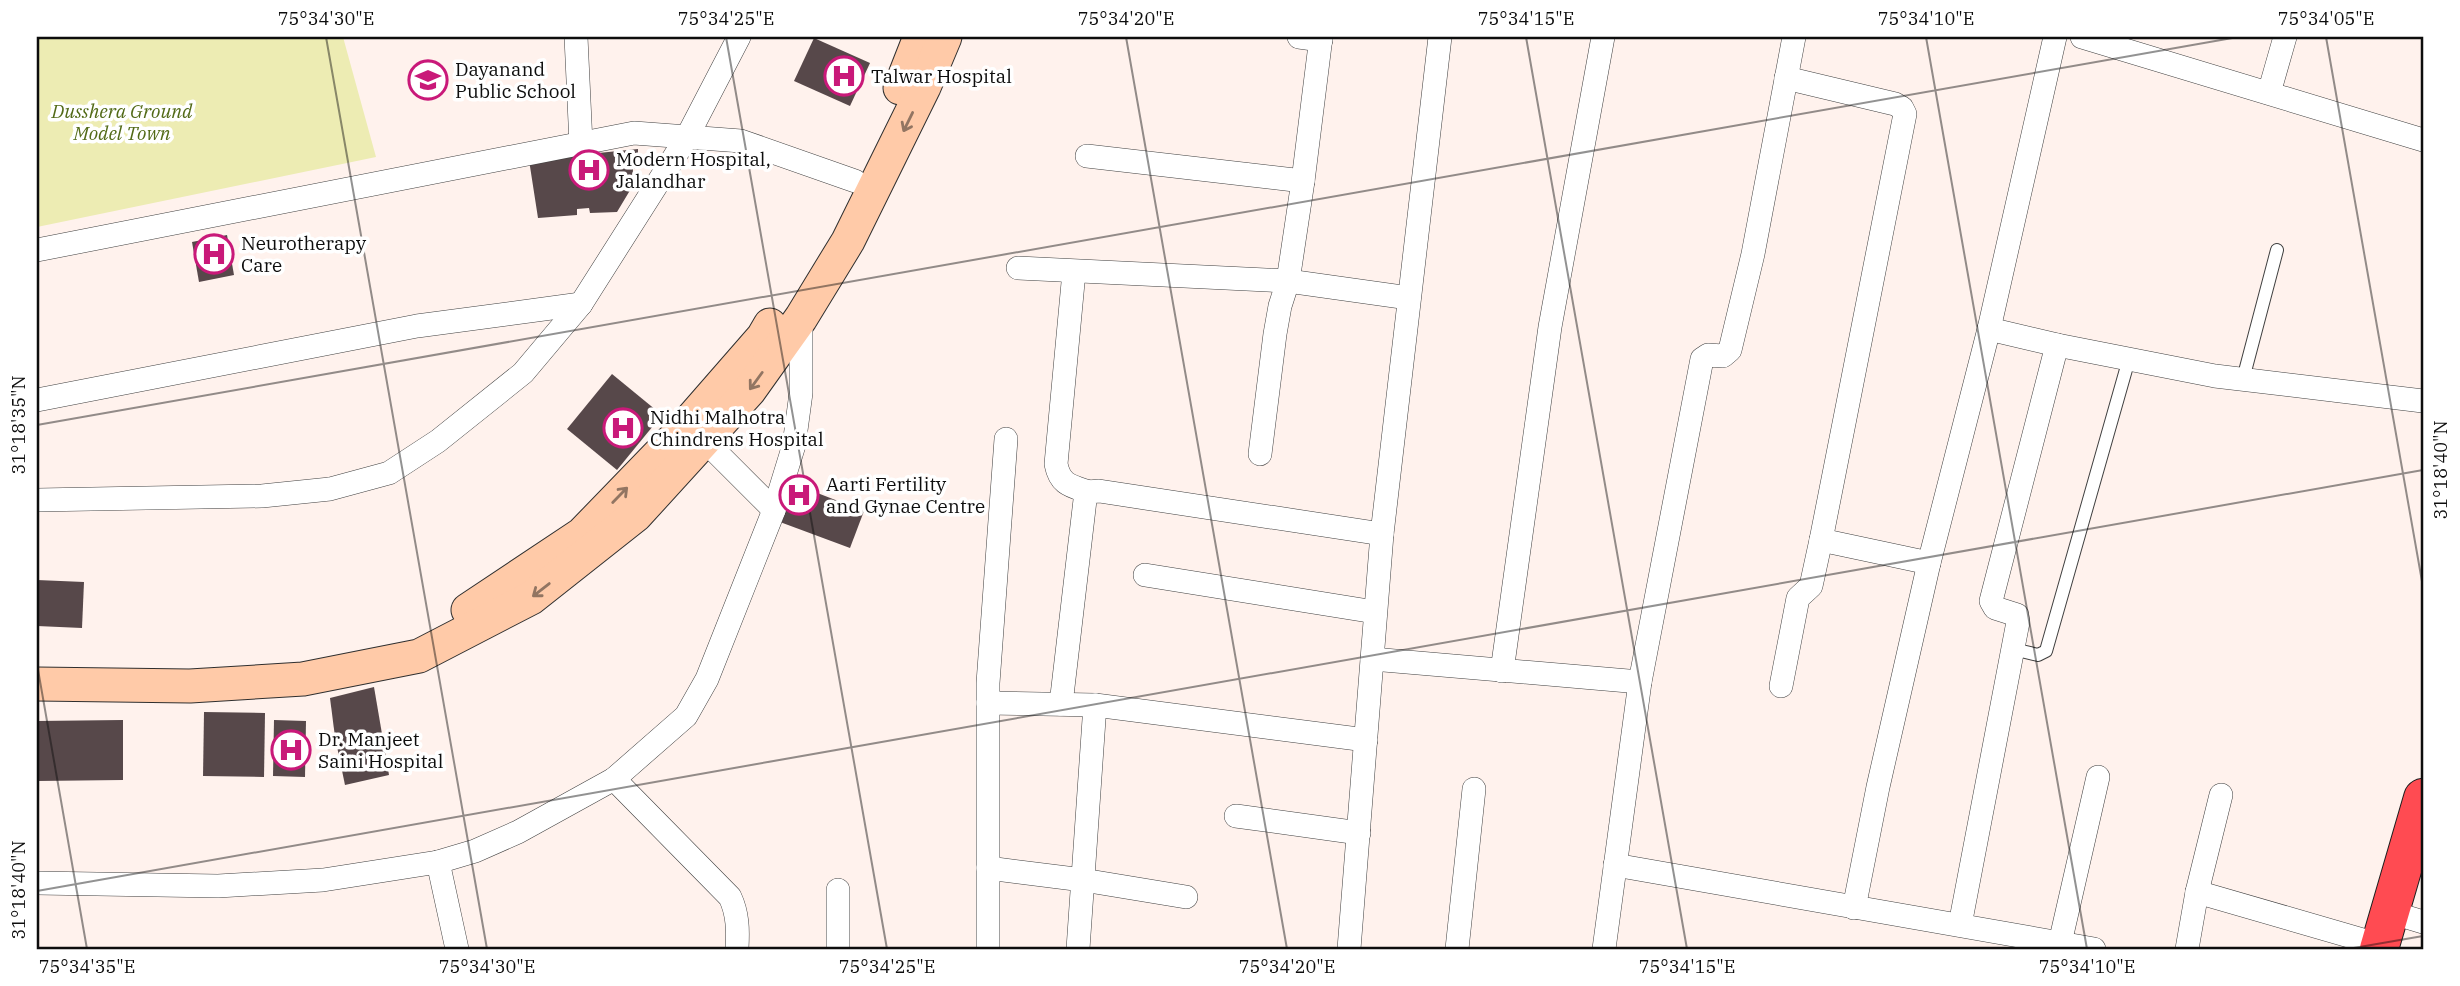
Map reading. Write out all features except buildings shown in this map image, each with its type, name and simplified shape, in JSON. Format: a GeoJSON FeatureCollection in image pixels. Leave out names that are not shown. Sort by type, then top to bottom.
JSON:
{"type":"FeatureCollection","features":[{"type":"Feature","properties":{"kind":"highway"},"geometry":{"type":"LineString","coordinates":[[2398,933],[2423,798]]}},
{"type":"Feature","properties":{"kind":"highway"},"geometry":{"type":"LineString","coordinates":[[2398,933],[2423,879]]}},
{"type":"Feature","properties":{"kind":"street"},"geometry":{"type":"LineString","coordinates":[[576,37],[581,144]]}},
{"type":"Feature","properties":{"kind":"street"},"geometry":{"type":"LineString","coordinates":[[37,499],[262,496],[330,488],[389,473],[438,441],[523,373],[581,304],[687,137],[739,37]]}},
{"type":"Feature","properties":{"kind":"street"},"geometry":{"type":"LineString","coordinates":[[37,664],[163,667],[296,662],[393,642],[464,612],[582,534],[674,439],[763,337],[844,205],[901,85],[920,37]]}},
{"type":"Feature","properties":{"kind":"street"},"geometry":{"type":"LineString","coordinates":[[37,684],[190,686],[303,679],[419,656],[531,598],[636,515],[749,391],[801,318],[848,241],[924,88],[945,37]]}},
{"type":"Feature","properties":{"kind":"street"},"geometry":{"type":"LineString","coordinates":[[1349,949],[1382,534],[1440,37]]}},
{"type":"Feature","properties":{"kind":"street"},"geometry":{"type":"LineString","coordinates":[[1502,671],[1549,327],[1603,37]]}},
{"type":"Feature","properties":{"kind":"street"},"geometry":{"type":"LineString","coordinates":[[1604,949],[1640,682],[1702,359],[1708,355],[1723,356],[1730,350],[1754,254],[1794,37]]}},
{"type":"Feature","properties":{"kind":"street"},"geometry":{"type":"LineString","coordinates":[[1854,908],[1878,786],[1929,563],[1989,330],[2056,37]]}},
{"type":"Feature","properties":{"kind":"street"},"geometry":{"type":"LineString","coordinates":[[2082,37],[2423,140]]}},
{"type":"Feature","properties":{"kind":"street"},"geometry":{"type":"LineString","coordinates":[[2269,93],[2285,37]]}},
{"type":"Feature","properties":{"kind":"street"},"geometry":{"type":"LineString","coordinates":[[1260,454],[1278,315],[1288,281],[1303,181],[1314,38]]}},
{"type":"Feature","properties":{"kind":"street"},"geometry":{"type":"LineString","coordinates":[[1781,685],[1798,598],[1811,586],[1821,540],[1905,114],[1902,108],[1895,104],[1786,78]]}},
{"type":"Feature","properties":{"kind":"street"},"geometry":{"type":"LineString","coordinates":[[37,250],[634,133],[741,141],[855,181]]}},
{"type":"Feature","properties":{"kind":"street"},"geometry":{"type":"LineString","coordinates":[[1087,156],[1303,181]]}},
{"type":"Feature","properties":{"kind":"street"},"geometry":{"type":"LineString","coordinates":[[1018,268],[1288,281],[1409,298]]}},
{"type":"Feature","properties":{"kind":"street"},"geometry":{"type":"LineString","coordinates":[[1074,272],[1056,464],[1058,475],[1063,482],[1089,492],[1099,491],[1382,534]]}},
{"type":"Feature","properties":{"kind":"street"},"geometry":{"type":"LineString","coordinates":[[37,400],[417,326],[581,304]]}},
{"type":"Feature","properties":{"kind":"street"},"geometry":{"type":"LineString","coordinates":[[37,883],[218,886],[323,880],[438,862],[475,851],[518,832],[614,779],[685,716],[707,679],[775,510],[794,445],[801,393],[801,318]]}},
{"type":"Feature","properties":{"kind":"street"},"geometry":{"type":"LineString","coordinates":[[1989,330],[2243,379],[2423,401]]}},
{"type":"Feature","properties":{"kind":"street"},"geometry":{"type":"LineString","coordinates":[[1960,925],[2018,622],[2017,615],[1995,608],[1991,601],[2057,345]]}},
{"type":"Feature","properties":{"kind":"street"},"geometry":{"type":"LineString","coordinates":[[988,949],[988,703],[1006,439]]}},
{"type":"Feature","properties":{"kind":"street"},"geometry":{"type":"LineString","coordinates":[[705,442],[775,510]]}},
{"type":"Feature","properties":{"kind":"street"},"geometry":{"type":"LineString","coordinates":[[1061,704],[1089,492]]}},
{"type":"Feature","properties":{"kind":"street"},"geometry":{"type":"LineString","coordinates":[[1821,540],[1929,563]]}},
{"type":"Feature","properties":{"kind":"street"},"geometry":{"type":"LineString","coordinates":[[1145,575],[1375,612]]}},
{"type":"Feature","properties":{"kind":"street"},"geometry":{"type":"LineString","coordinates":[[1372,659],[1640,682]]}},
{"type":"Feature","properties":{"kind":"street"},"geometry":{"type":"LineString","coordinates":[[988,703],[1095,705],[1366,740]]}},
{"type":"Feature","properties":{"kind":"street"},"geometry":{"type":"LineString","coordinates":[[1078,949],[1095,705]]}},
{"type":"Feature","properties":{"kind":"street"},"geometry":{"type":"LineString","coordinates":[[2060,943],[2098,776]]}},
{"type":"Feature","properties":{"kind":"street"},"geometry":{"type":"LineString","coordinates":[[614,779],[730,897],[736,909],[737,949]]}},
{"type":"Feature","properties":{"kind":"street"},"geometry":{"type":"LineString","coordinates":[[1457,949],[1475,789]]}},
{"type":"Feature","properties":{"kind":"street"},"geometry":{"type":"LineString","coordinates":[[2187,949],[2197,892],[2221,796]]}},
{"type":"Feature","properties":{"kind":"street"},"geometry":{"type":"LineString","coordinates":[[1236,817],[1359,834]]}},
{"type":"Feature","properties":{"kind":"street"},"geometry":{"type":"LineString","coordinates":[[438,862],[457,949]]}},
{"type":"Feature","properties":{"kind":"street"},"geometry":{"type":"LineString","coordinates":[[1615,865],[2094,949]]}},
{"type":"Feature","properties":{"kind":"street"},"geometry":{"type":"LineString","coordinates":[[988,868],[1186,897]]}},
{"type":"Feature","properties":{"kind":"street"},"geometry":{"type":"LineString","coordinates":[[838,890],[838,949]]}},
{"type":"Feature","properties":{"kind":"street"},"geometry":{"type":"LineString","coordinates":[[2197,892],[2398,933]]}},
{"type":"Feature","properties":{"kind":"lane"},"geometry":{"type":"LineString","coordinates":[[2243,379],[2277,250]]}},
{"type":"Feature","properties":{"kind":"lane"},"geometry":{"type":"LineString","coordinates":[[2013,649],[2038,655],[2046,651],[2129,359]]}},
{"type":"Feature","properties":{"kind":"green space","name":"Dusshera Ground Model Town"},"geometry":{"type":"Polygon","coordinates":[[[37,37],[343,37],[376,157],[37,227],[37,37]]]}},
{"type":"Feature","properties":{"kind":"place","name":"Talwar Hospital"},"geometry":{"type":"Point","coordinates":[844,76]}},
{"type":"Feature","properties":{"kind":"place","name":"Dayanand Public School"},"geometry":{"type":"Point","coordinates":[428,80]}},
{"type":"Feature","properties":{"kind":"place","name":"Modern Hospital, Jalandhar"},"geometry":{"type":"Point","coordinates":[589,170]}},
{"type":"Feature","properties":{"kind":"place","name":"Neurotherapy Care"},"geometry":{"type":"Point","coordinates":[214,254]}},
{"type":"Feature","properties":{"kind":"place","name":"Nidhi Malhotra Chindrens Hospital"},"geometry":{"type":"Point","coordinates":[623,428]}},
{"type":"Feature","properties":{"kind":"place","name":"Aarti Fertility and Gynae Centre"},"geometry":{"type":"Point","coordinates":[799,495]}},
{"type":"Feature","properties":{"kind":"place","name":"Dr. Manjeet Saini Hospital"},"geometry":{"type":"Point","coordinates":[291,750]}}]}
